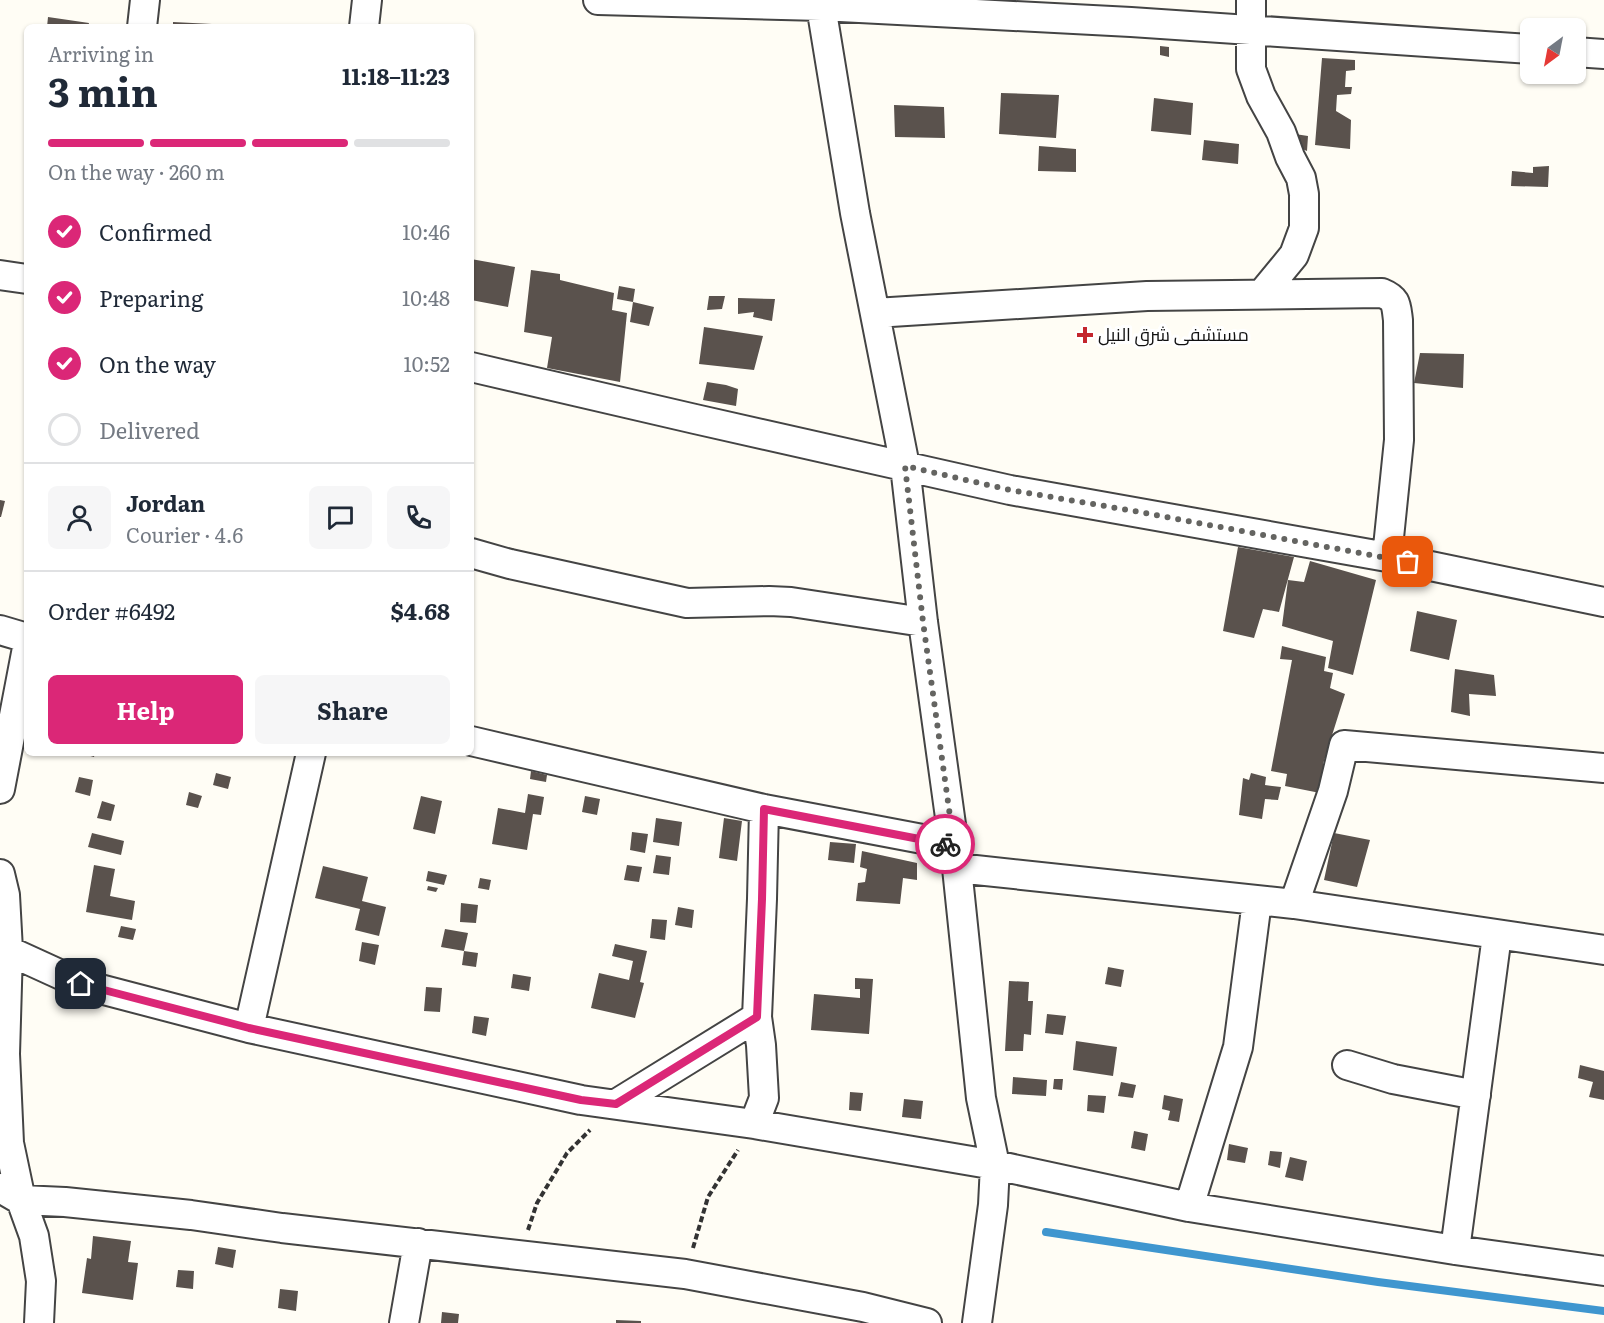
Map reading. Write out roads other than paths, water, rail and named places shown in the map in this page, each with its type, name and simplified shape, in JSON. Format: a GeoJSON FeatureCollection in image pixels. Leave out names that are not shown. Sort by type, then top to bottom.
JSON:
{"type":"FeatureCollection","features":[{"type":"Feature","properties":{"kind":"street"},"geometry":{"type":"LineString","coordinates":[[142,24],[145,0]]}},
{"type":"Feature","properties":{"kind":"street"},"geometry":{"type":"LineString","coordinates":[[364,24],[367,0]]}},
{"type":"Feature","properties":{"kind":"street"},"geometry":{"type":"LineString","coordinates":[[598,0],[821,3],[1251,29],[1520,49]]}},
{"type":"Feature","properties":{"kind":"street"},"geometry":{"type":"LineString","coordinates":[[1251,0],[1251,69],[1261,96],[1281,132],[1301,178],[1304,194],[1304,228],[1294,255],[1262,294]]}},
{"type":"Feature","properties":{"kind":"street"},"geometry":{"type":"LineString","coordinates":[[821,3],[855,213],[905,466],[923,622],[956,857],[981,1098],[996,1165],[977,1323]]}},
{"type":"Feature","properties":{"kind":"street"},"geometry":{"type":"LineString","coordinates":[[1586,53],[1604,54]]}},
{"type":"Feature","properties":{"kind":"street"},"geometry":{"type":"LineString","coordinates":[[0,275],[24,279]]}},
{"type":"Feature","properties":{"kind":"street"},"geometry":{"type":"LineString","coordinates":[[875,313],[1147,296],[1382,293],[1393,298],[1398,320],[1399,440],[1387,557]]}},
{"type":"Feature","properties":{"kind":"street"},"geometry":{"type":"LineString","coordinates":[[474,368],[1010,490],[1387,557],[1604,602]]}},
{"type":"Feature","properties":{"kind":"street"},"geometry":{"type":"LineString","coordinates":[[474,554],[687,603],[780,602],[923,622]]}},
{"type":"Feature","properties":{"kind":"street"},"geometry":{"type":"LineString","coordinates":[[0,630],[24,637]]}},
{"type":"Feature","properties":{"kind":"street"},"geometry":{"type":"LineString","coordinates":[[0,789],[24,664]]}},
{"type":"Feature","properties":{"kind":"street"},"geometry":{"type":"LineString","coordinates":[[474,742],[764,809],[956,857],[1604,950]]}},
{"type":"Feature","properties":{"kind":"street"},"geometry":{"type":"LineString","coordinates":[[1294,904],[1333,791],[1344,745],[1604,768]]}},
{"type":"Feature","properties":{"kind":"street"},"geometry":{"type":"LineString","coordinates":[[249,1028],[310,756]]}},
{"type":"Feature","properties":{"kind":"street"},"geometry":{"type":"LineString","coordinates":[[754,1124],[764,1098],[757,1017],[764,809]]}},
{"type":"Feature","properties":{"kind":"street"},"geometry":{"type":"LineString","coordinates":[[0,874],[5,896],[5,1054],[10,1194],[34,1236],[41,1281],[39,1323]]}},
{"type":"Feature","properties":{"kind":"street"},"geometry":{"type":"LineString","coordinates":[[1190,1207],[1238,1047],[1257,901]]}},
{"type":"Feature","properties":{"kind":"street"},"geometry":{"type":"LineString","coordinates":[[1455,1250],[1497,935]]}},
{"type":"Feature","properties":{"kind":"street"},"geometry":{"type":"LineString","coordinates":[[4,948],[81,984],[249,1028],[581,1100],[754,1124],[996,1165],[1190,1207],[1455,1250],[1604,1271]]}},
{"type":"Feature","properties":{"kind":"street"},"geometry":{"type":"LineString","coordinates":[[616,1104],[757,1017]]}},
{"type":"Feature","properties":{"kind":"street"},"geometry":{"type":"LineString","coordinates":[[1347,1065],[1393,1079],[1476,1095]]}},
{"type":"Feature","properties":{"kind":"street"},"geometry":{"type":"LineString","coordinates":[[10,1194],[685,1274],[863,1307],[927,1323]]}},
{"type":"Feature","properties":{"kind":"street"},"geometry":{"type":"LineString","coordinates":[[404,1323],[418,1242]]}},
{"type":"Feature","properties":{"kind":"waterway"},"geometry":{"type":"LineString","coordinates":[[1046,1232],[1378,1282],[1604,1311]]}},
{"type":"Feature","properties":{"kind":"place","name":"مستشفى شرق النيل"},"geometry":{"type":"Point","coordinates":[1085,335]}}]}
